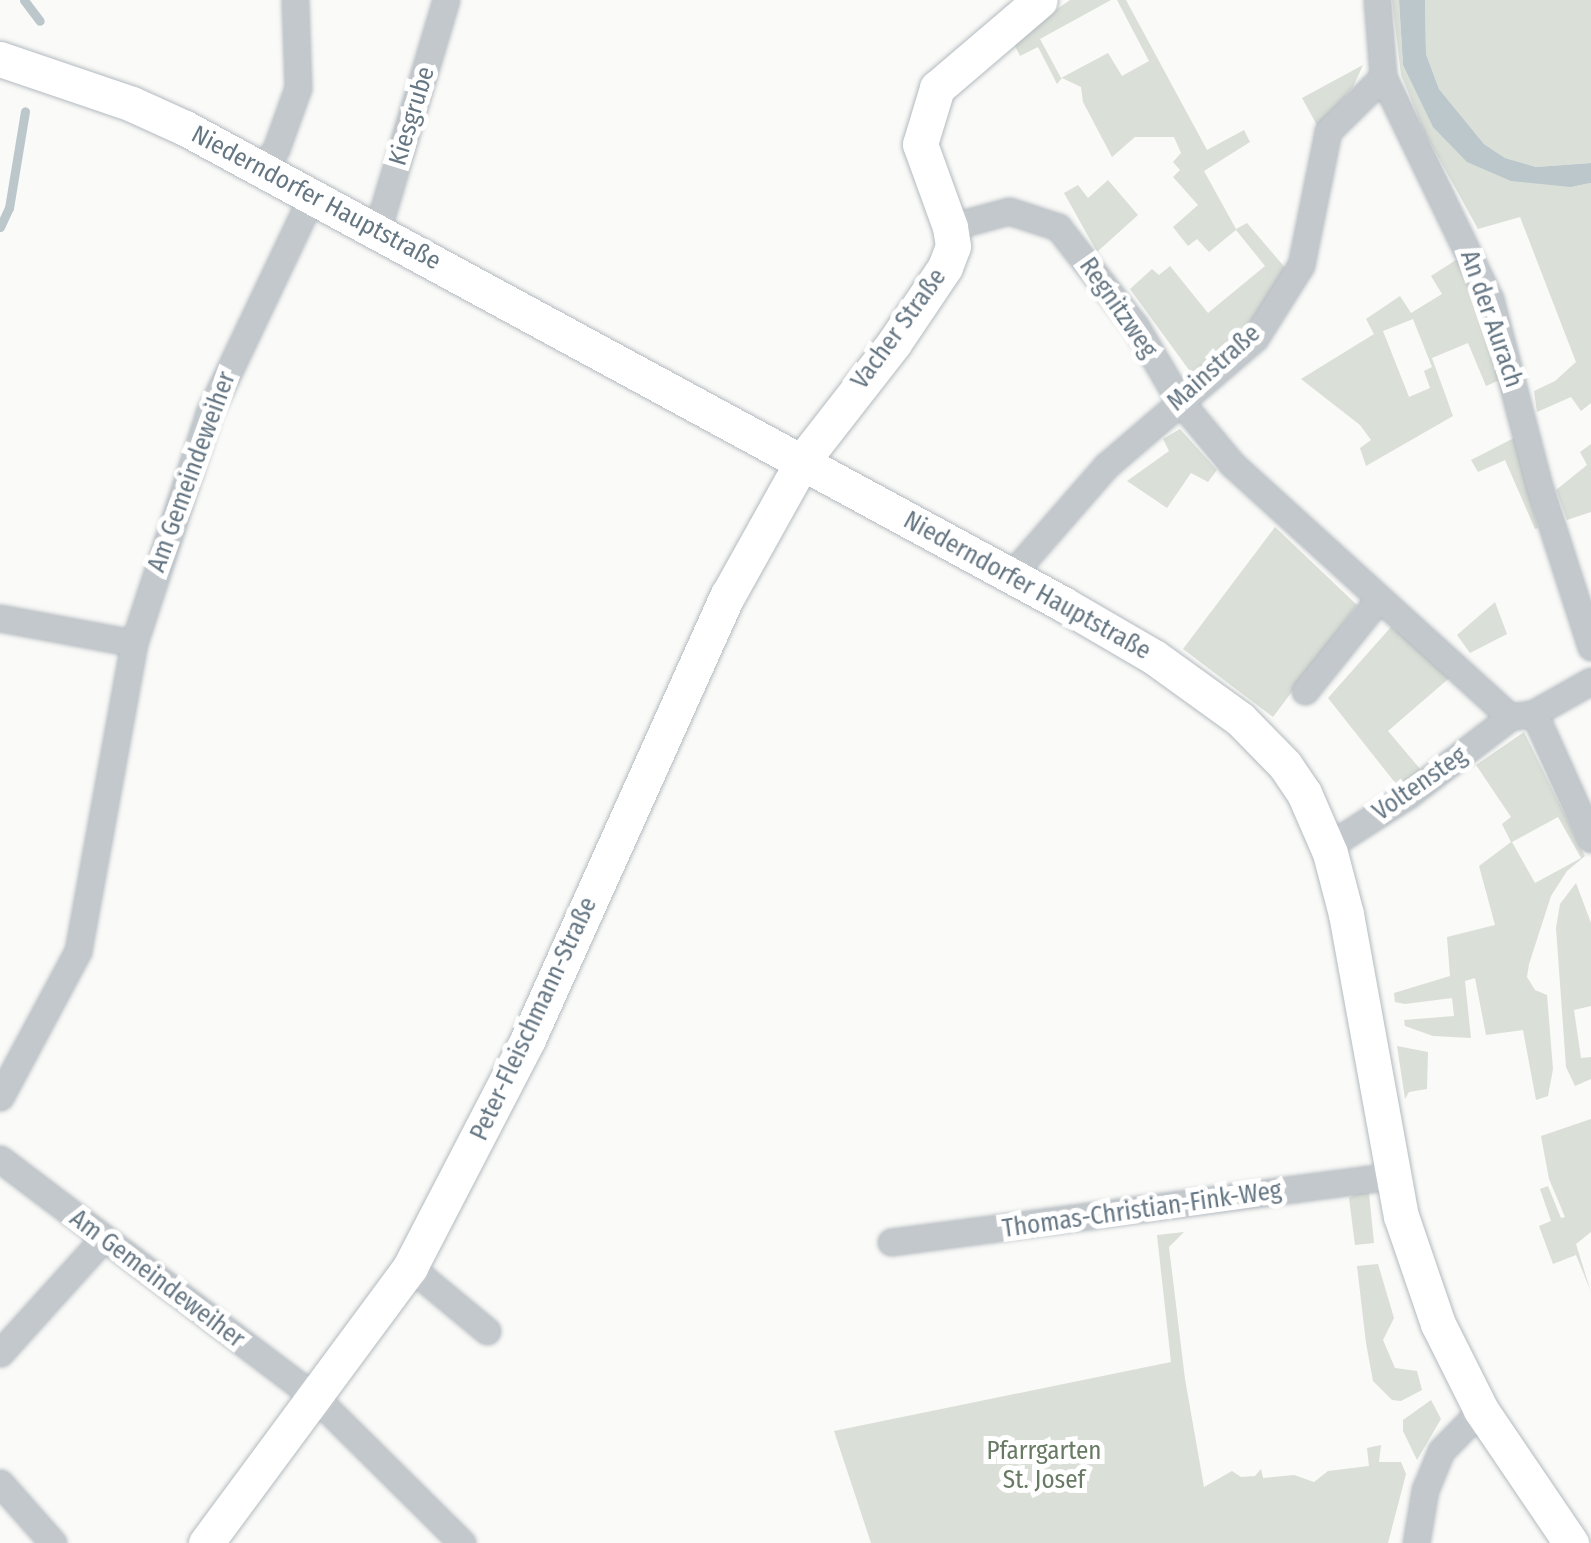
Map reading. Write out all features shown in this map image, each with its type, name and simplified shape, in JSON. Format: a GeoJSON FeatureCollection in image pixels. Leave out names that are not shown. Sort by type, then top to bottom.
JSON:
{"type":"FeatureCollection","features":[{"type":"Feature","properties":{"kind":"street"},"geometry":{"type":"LineString","coordinates":[[261,169],[276,149],[298,88],[295,0]]}},
{"type":"Feature","properties":{"kind":"street","name":"Kiesgrube"},"geometry":{"type":"LineString","coordinates":[[376,231],[446,0]]}},
{"type":"Feature","properties":{"kind":"street"},"geometry":{"type":"LineString","coordinates":[[950,227],[920,144],[937,88],[1040,0]]}},
{"type":"Feature","properties":{"kind":"street","name":"An der Aurach"},"geometry":{"type":"LineString","coordinates":[[1377,0],[1384,77],[1490,299],[1540,489],[1591,647]]}},
{"type":"Feature","properties":{"kind":"street","name":"Niederndorfer Hauptstraße"},"geometry":{"type":"LineString","coordinates":[[0,58],[132,104],[261,169],[803,460],[1011,575],[1211,694],[1284,765],[1304,793],[1327,846],[1346,914],[1401,1216],[1438,1324],[1481,1410],[1571,1543]]}},
{"type":"Feature","properties":{"kind":"street","name":"Mainstraße"},"geometry":{"type":"LineString","coordinates":[[1011,575],[1106,465],[1255,338],[1301,265],[1328,131],[1384,77]]}},
{"type":"Feature","properties":{"kind":"street","name":"Am Gemeindeweiher"},"geometry":{"type":"LineString","coordinates":[[0,1097],[78,951],[134,643],[209,412],[312,196]]}},
{"type":"Feature","properties":{"kind":"street","name":"Regnitzweg"},"geometry":{"type":"LineString","coordinates":[[950,227],[1009,211],[1058,227],[1136,327],[1180,400],[1232,464],[1377,601],[1522,715]]}},
{"type":"Feature","properties":{"kind":"street","name":"Vacher Straße"},"geometry":{"type":"LineString","coordinates":[[803,460],[930,294],[953,246],[950,227]]}},
{"type":"Feature","properties":{"kind":"street","name":"Peter-Fleischmann-Straße"},"geometry":{"type":"LineString","coordinates":[[206,1543],[410,1266],[528,1039],[728,595],[803,460]]}},
{"type":"Feature","properties":{"kind":"street"},"geometry":{"type":"LineString","coordinates":[[1305,691],[1377,601]]}},
{"type":"Feature","properties":{"kind":"street"},"geometry":{"type":"LineString","coordinates":[[0,618],[134,643]]}},
{"type":"Feature","properties":{"kind":"street"},"geometry":{"type":"LineString","coordinates":[[1591,681],[1522,715],[1591,839]]}},
{"type":"Feature","properties":{"kind":"street","name":"Voltensteg"},"geometry":{"type":"LineString","coordinates":[[1327,846],[1408,796],[1522,715]]}},
{"type":"Feature","properties":{"kind":"street","name":"Am Gemeindeweiher"},"geometry":{"type":"LineString","coordinates":[[0,1159],[316,1398],[462,1543]]}},
{"type":"Feature","properties":{"kind":"street","name":"Thomas-Christian-Fink-Weg"},"geometry":{"type":"LineString","coordinates":[[891,1242],[1392,1176]]}},
{"type":"Feature","properties":{"kind":"street"},"geometry":{"type":"LineString","coordinates":[[0,1352],[104,1238]]}},
{"type":"Feature","properties":{"kind":"street"},"geometry":{"type":"LineString","coordinates":[[410,1266],[487,1331]]}},
{"type":"Feature","properties":{"kind":"street"},"geometry":{"type":"LineString","coordinates":[[1416,1543],[1425,1490],[1441,1451],[1481,1410]]}},
{"type":"Feature","properties":{"kind":"street"},"geometry":{"type":"LineString","coordinates":[[0,1483],[53,1543]]}},
{"type":"Feature","properties":{"kind":"green space"},"geometry":{"type":"Polygon","coordinates":[[[1070,0],[1111,0],[1040,39],[1061,78],[1108,53],[1122,76],[1149,61],[1117,0],[1126,0],[1207,150],[1244,130],[1250,142],[1204,171],[1236,229],[1247,223],[1287,270],[1268,311],[1197,381],[1130,289],[1152,269],[1159,275],[1170,266],[1208,313],[1265,266],[1236,230],[1209,252],[1197,239],[1188,246],[1173,227],[1198,205],[1173,177],[1180,170],[1173,162],[1181,153],[1174,137],[1135,137],[1112,157],[1083,102],[1081,87],[1062,78],[1057,84],[1038,47],[1020,56],[1012,40],[1070,0]]]}},
{"type":"Feature","properties":{"kind":"green space"},"geometry":{"type":"Polygon","coordinates":[[[1392,0],[1399,0],[1403,65],[1433,126],[1571,187],[1591,183],[1591,403],[1581,411],[1571,397],[1537,412],[1534,391],[1555,381],[1576,362],[1520,217],[1478,229],[1425,133],[1401,75],[1392,0]]]}},
{"type":"Feature","properties":{"kind":"green space"},"geometry":{"type":"Polygon","coordinates":[[[1425,0],[1591,0],[1591,163],[1536,167],[1505,158],[1484,144],[1439,89],[1426,54],[1425,0]]]}},
{"type":"Feature","properties":{"kind":"green space"},"geometry":{"type":"Polygon","coordinates":[[[1363,65],[1353,87],[1318,127],[1302,98],[1363,65]]]}},
{"type":"Feature","properties":{"kind":"green space"},"geometry":{"type":"Polygon","coordinates":[[[1108,180],[1138,215],[1097,252],[1064,193],[1078,185],[1088,198],[1108,180]]]}},
{"type":"Feature","properties":{"kind":"green space"},"geometry":{"type":"Polygon","coordinates":[[[1459,258],[1484,319],[1502,379],[1486,386],[1468,343],[1432,358],[1453,416],[1366,466],[1360,448],[1371,440],[1360,425],[1301,379],[1374,334],[1366,319],[1400,296],[1411,313],[1442,294],[1431,276],[1459,258]],[[1413,319],[1383,331],[1409,397],[1430,388],[1424,371],[1432,367],[1413,319]]]}},
{"type":"Feature","properties":{"kind":"green space"},"geometry":{"type":"Polygon","coordinates":[[[1180,429],[1217,470],[1208,482],[1191,473],[1167,508],[1127,481],[1169,451],[1163,439],[1180,429]]]}},
{"type":"Feature","properties":{"kind":"green space"},"geometry":{"type":"Polygon","coordinates":[[[1514,438],[1538,528],[1535,529],[1505,460],[1478,472],[1471,460],[1514,438]]]}},
{"type":"Feature","properties":{"kind":"green space"},"geometry":{"type":"Polygon","coordinates":[[[1591,444],[1591,512],[1567,520],[1556,490],[1587,465],[1580,452],[1591,444]]]}},
{"type":"Feature","properties":{"kind":"green space"},"geometry":{"type":"Polygon","coordinates":[[[1275,527],[1357,605],[1273,717],[1183,649],[1275,527]]]}},
{"type":"Feature","properties":{"kind":"green space"},"geometry":{"type":"Polygon","coordinates":[[[1495,602],[1507,634],[1470,653],[1457,635],[1495,602]]]}},
{"type":"Feature","properties":{"kind":"green space"},"geometry":{"type":"Polygon","coordinates":[[[1391,627],[1454,674],[1388,731],[1421,770],[1400,789],[1328,698],[1391,627]]]}},
{"type":"Feature","properties":{"kind":"green space"},"geometry":{"type":"Polygon","coordinates":[[[1524,732],[1585,856],[1567,871],[1551,896],[1529,964],[1527,977],[1535,990],[1547,995],[1553,1069],[1548,1096],[1536,1100],[1523,1030],[1486,1035],[1475,978],[1465,981],[1471,1038],[1433,1036],[1405,1026],[1404,1020],[1454,1016],[1452,998],[1395,1002],[1394,993],[1450,976],[1447,937],[1495,925],[1479,866],[1511,842],[1502,824],[1511,817],[1476,765],[1524,732]],[[1558,817],[1512,842],[1535,883],[1581,858],[1558,817]]]}},
{"type":"Feature","properties":{"kind":"green space"},"geometry":{"type":"Polygon","coordinates":[[[1576,883],[1591,923],[1591,1006],[1574,1010],[1581,1058],[1591,1057],[1591,1079],[1575,1086],[1566,1067],[1556,928],[1560,904],[1576,883]]]}},
{"type":"Feature","properties":{"kind":"green space"},"geometry":{"type":"Polygon","coordinates":[[[1397,1046],[1428,1052],[1427,1089],[1409,1092],[1405,1099],[1397,1046]]]}},
{"type":"Feature","properties":{"kind":"green space"},"geometry":{"type":"Polygon","coordinates":[[[1591,1119],[1591,1232],[1576,1244],[1591,1292],[1576,1255],[1553,1264],[1539,1226],[1551,1221],[1540,1189],[1548,1186],[1561,1218],[1565,1217],[1549,1179],[1541,1136],[1591,1119]]]}},
{"type":"Feature","properties":{"kind":"green space"},"geometry":{"type":"Polygon","coordinates":[[[1361,1190],[1369,1193],[1374,1243],[1355,1245],[1349,1198],[1361,1190]]]}},
{"type":"Feature","properties":{"kind":"green space","name":"Pfarrgarten St. Josef"},"geometry":{"type":"Polygon","coordinates":[[[1184,1232],[1169,1247],[1185,1379],[1204,1487],[1232,1471],[1241,1477],[1255,1476],[1261,1469],[1263,1478],[1294,1475],[1314,1482],[1328,1471],[1369,1466],[1367,1448],[1381,1445],[1379,1462],[1401,1462],[1406,1474],[1388,1543],[871,1543],[834,1431],[1171,1362],[1157,1235],[1184,1232]]]}},
{"type":"Feature","properties":{"kind":"green space"},"geometry":{"type":"Polygon","coordinates":[[[1378,1264],[1394,1318],[1383,1340],[1395,1368],[1417,1371],[1422,1390],[1401,1401],[1392,1400],[1373,1381],[1366,1343],[1357,1266],[1378,1264]]]}},
{"type":"Feature","properties":{"kind":"green space"},"geometry":{"type":"Polygon","coordinates":[[[1431,1400],[1441,1419],[1417,1460],[1403,1431],[1403,1420],[1431,1400]]]}},
{"type":"Feature","properties":{"kind":"shaded area"},"geometry":{"type":"Polygon","coordinates":[[[1399,0],[1425,0],[1426,54],[1439,89],[1484,144],[1505,158],[1536,167],[1591,163],[1591,183],[1571,187],[1511,181],[1467,162],[1433,127],[1403,65],[1399,0]]]}},
{"type":"Feature","properties":{"kind":"waterway"},"geometry":{"type":"LineString","coordinates":[[24,0],[40,21]]}},
{"type":"Feature","properties":{"kind":"waterway"},"geometry":{"type":"LineString","coordinates":[[0,227],[9,208],[25,111]]}}]}
